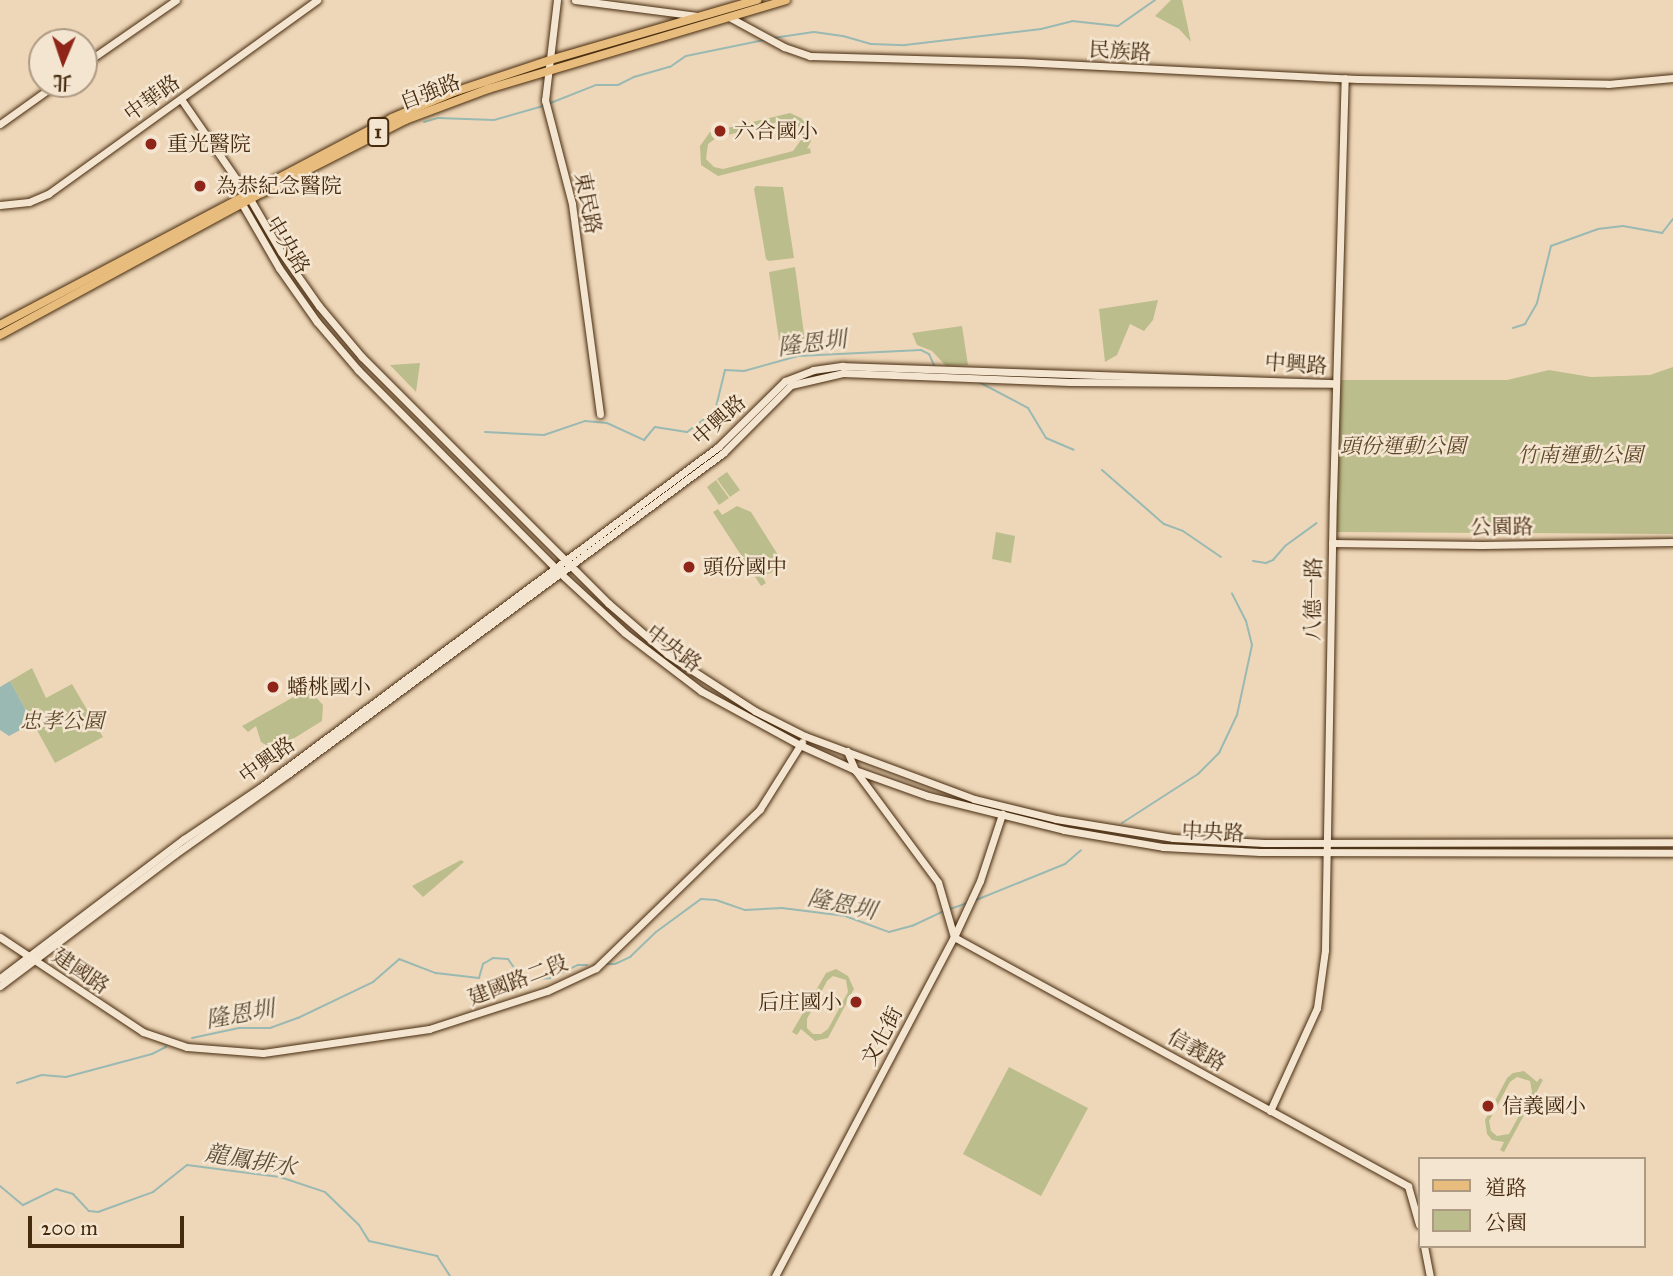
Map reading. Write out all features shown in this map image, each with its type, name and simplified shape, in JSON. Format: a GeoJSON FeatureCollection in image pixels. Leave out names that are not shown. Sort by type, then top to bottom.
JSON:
{"type":"FeatureCollection","features":[{"type":"Feature","properties":{"kind":"main road","name":"自強路"},"geometry":{"type":"LineString","coordinates":[[0,335],[405,112],[550,60],[757,0]]}},
{"type":"Feature","properties":{"kind":"main road","name":"自強路"},"geometry":{"type":"LineString","coordinates":[[302,168],[434,108],[548,70],[786,0]]}},
{"type":"Feature","properties":{"kind":"main road","name":"自強路"},"geometry":{"type":"LineString","coordinates":[[0,325],[246,199]]}},
{"type":"Feature","properties":{"kind":"street"},"geometry":{"type":"LineString","coordinates":[[98,54],[176,0]]}},
{"type":"Feature","properties":{"kind":"street","name":"中華路"},"geometry":{"type":"LineString","coordinates":[[0,205],[29,202],[48,194],[317,0]]}},
{"type":"Feature","properties":{"kind":"street","name":"東民路"},"geometry":{"type":"LineString","coordinates":[[557,0],[545,100],[572,204],[600,414]]}},
{"type":"Feature","properties":{"kind":"street","name":"民族路"},"geometry":{"type":"LineString","coordinates":[[575,0],[730,17],[810,56],[1345,78],[1608,84],[1673,78]]}},
{"type":"Feature","properties":{"kind":"street","name":"八德一路"},"geometry":{"type":"LineString","coordinates":[[1270,1111],[1317,1008],[1322,988],[1328,852],[1332,543],[1345,78]]}},
{"type":"Feature","properties":{"kind":"street"},"geometry":{"type":"LineString","coordinates":[[0,124],[36,98]]}},
{"type":"Feature","properties":{"kind":"street"},"geometry":{"type":"LineString","coordinates":[[181,99],[246,199]]}},
{"type":"Feature","properties":{"kind":"street","name":"中央路"},"geometry":{"type":"LineString","coordinates":[[246,199],[312,297],[362,357],[608,603],[667,654],[730,696],[805,736],[932,785],[1004,807],[1056,819],[1173,838],[1264,843],[1673,842]]}},
{"type":"Feature","properties":{"kind":"street","name":"中央路"},"geometry":{"type":"LineString","coordinates":[[246,199],[279,268],[317,322],[358,370],[560,573],[625,633],[701,691],[800,745],[855,770],[928,796],[1001,817],[1163,846],[1212,851],[1673,853]]}},
{"type":"Feature","properties":{"kind":"street","name":"中興路"},"geometry":{"type":"LineString","coordinates":[[0,986],[184,839],[261,787],[502,610],[554,567],[567,563],[723,453],[789,387],[815,378],[843,373],[1070,382],[1323,387],[1336,384]]}},
{"type":"Feature","properties":{"kind":"street","name":"公園路"},"geometry":{"type":"LineString","coordinates":[[1332,543],[1482,545],[1673,542]]}},
{"type":"Feature","properties":{"kind":"street","name":"中興路"},"geometry":{"type":"LineString","coordinates":[[502,610],[560,573],[567,563]]}},
{"type":"Feature","properties":{"kind":"street","name":"建國路二段"},"geometry":{"type":"LineString","coordinates":[[143,1032],[187,1047],[263,1053],[429,1029],[547,991],[596,968],[728,841],[760,809],[805,736]]}},
{"type":"Feature","properties":{"kind":"street"},"geometry":{"type":"LineString","coordinates":[[848,751],[855,770],[938,882],[954,937]]}},
{"type":"Feature","properties":{"kind":"street","name":"文化街"},"geometry":{"type":"LineString","coordinates":[[775,1276],[954,937],[972,897],[1004,807]]}},
{"type":"Feature","properties":{"kind":"street","name":"建國路"},"geometry":{"type":"LineString","coordinates":[[0,937],[143,1032]]}},
{"type":"Feature","properties":{"kind":"street","name":"信義路"},"geometry":{"type":"LineString","coordinates":[[954,937],[1409,1186],[1418,1220]]}},
{"type":"Feature","properties":{"kind":"street","name":"中興路"},"geometry":{"type":"LineString","coordinates":[[0,978],[31,959]]}},
{"type":"Feature","properties":{"kind":"street"},"geometry":{"type":"LineString","coordinates":[[1424,1248],[1430,1276]]}},
{"type":"Feature","properties":{"kind":"green space"},"geometry":{"type":"Polygon","coordinates":[[[1171,0],[1182,0],[1191,42],[1179,29],[1155,16],[1171,0]]]}},
{"type":"Feature","properties":{"kind":"green space"},"geometry":{"type":"Polygon","coordinates":[[[790,113],[801,118],[808,126],[811,141],[807,149],[810,148],[811,153],[718,176],[701,165],[700,146],[710,132],[790,113]],[[786,120],[716,138],[708,144],[706,159],[714,167],[723,169],[793,151],[801,140],[801,130],[796,123],[786,120]]]}},
{"type":"Feature","properties":{"kind":"green space"},"geometry":{"type":"Polygon","coordinates":[[[756,186],[783,187],[794,258],[769,261],[766,259],[754,189],[756,186]]]}},
{"type":"Feature","properties":{"kind":"green space"},"geometry":{"type":"Polygon","coordinates":[[[795,267],[805,341],[783,343],[779,340],[769,272],[795,267]]]}},
{"type":"Feature","properties":{"kind":"green space"},"geometry":{"type":"Polygon","coordinates":[[[1158,300],[1153,320],[1144,331],[1130,324],[1117,355],[1105,362],[1099,309],[1158,300]]]}},
{"type":"Feature","properties":{"kind":"green space"},"geometry":{"type":"Polygon","coordinates":[[[962,326],[968,365],[946,366],[932,351],[917,345],[912,333],[962,326]]]}},
{"type":"Feature","properties":{"kind":"green space"},"geometry":{"type":"Polygon","coordinates":[[[420,363],[416,392],[390,365],[420,363]]]}},
{"type":"Feature","properties":{"kind":"green space","name":"竹南運動公園"},"geometry":{"type":"Polygon","coordinates":[[[1673,367],[1673,534],[1336,532],[1341,380],[1507,380],[1549,370],[1591,377],[1650,375],[1673,367]]]}},
{"type":"Feature","properties":{"kind":"green space"},"geometry":{"type":"Polygon","coordinates":[[[727,472],[740,490],[730,497],[717,479],[727,472]]]}},
{"type":"Feature","properties":{"kind":"green space"},"geometry":{"type":"Polygon","coordinates":[[[716,480],[729,498],[719,505],[707,487],[716,480]]]}},
{"type":"Feature","properties":{"kind":"green space"},"geometry":{"type":"Polygon","coordinates":[[[737,506],[751,512],[778,555],[777,566],[771,573],[761,575],[766,583],[761,586],[713,512],[718,509],[722,515],[737,506]]]}},
{"type":"Feature","properties":{"kind":"green space"},"geometry":{"type":"Polygon","coordinates":[[[996,532],[1015,536],[1011,563],[992,559],[996,532]]]}},
{"type":"Feature","properties":{"kind":"green space","name":"忠孝公園"},"geometry":{"type":"Polygon","coordinates":[[[32,668],[46,698],[72,684],[103,737],[55,763],[10,681],[32,668]]]}},
{"type":"Feature","properties":{"kind":"green space"},"geometry":{"type":"Polygon","coordinates":[[[331,676],[333,681],[312,693],[323,705],[322,721],[280,747],[269,747],[261,742],[256,726],[248,732],[242,726],[331,676]]]}},
{"type":"Feature","properties":{"kind":"green space"},"geometry":{"type":"Polygon","coordinates":[[[461,860],[464,862],[423,897],[412,886],[461,860]]]}},
{"type":"Feature","properties":{"kind":"green space"},"geometry":{"type":"Polygon","coordinates":[[[836,969],[848,976],[854,989],[828,1038],[815,1041],[801,1029],[797,1035],[792,1032],[826,973],[836,969]],[[833,976],[827,981],[807,1019],[807,1028],[813,1034],[821,1034],[828,1029],[848,992],[846,980],[833,976]]]}},
{"type":"Feature","properties":{"kind":"green space"},"geometry":{"type":"Polygon","coordinates":[[[1009,1067],[1088,1108],[1041,1196],[963,1154],[1009,1067]]]}},
{"type":"Feature","properties":{"kind":"green space"},"geometry":{"type":"Polygon","coordinates":[[[1524,1071],[1537,1082],[1540,1078],[1543,1080],[1504,1152],[1500,1150],[1504,1142],[1492,1140],[1487,1134],[1485,1120],[1507,1078],[1513,1073],[1524,1071]],[[1517,1077],[1510,1082],[1489,1121],[1491,1131],[1497,1136],[1509,1134],[1532,1092],[1530,1081],[1517,1077]]]}},
{"type":"Feature","properties":{"kind":"water"},"geometry":{"type":"Polygon","coordinates":[[[10,681],[33,723],[9,736],[0,730],[0,687],[10,681]]]}},
{"type":"Feature","properties":{"kind":"waterway"},"geometry":{"type":"LineString","coordinates":[[773,38],[814,32],[871,44],[905,45],[1041,29],[1072,21],[1118,26],[1155,0]]}},
{"type":"Feature","properties":{"kind":"waterway"},"geometry":{"type":"LineString","coordinates":[[548,104],[596,85],[618,85],[634,77],[670,67],[686,56],[764,40]]}},
{"type":"Feature","properties":{"kind":"waterway"},"geometry":{"type":"LineString","coordinates":[[424,122],[438,118],[494,120],[543,106]]}},
{"type":"Feature","properties":{"kind":"waterway","name":"隆恩圳"},"geometry":{"type":"LineString","coordinates":[[1513,328],[1525,324],[1537,303],[1551,246],[1598,229],[1623,226],[1662,233],[1673,219]]}},
{"type":"Feature","properties":{"kind":"waterway","name":"隆恩圳"},"geometry":{"type":"LineString","coordinates":[[485,432],[544,435],[585,421],[607,423],[644,440],[655,427],[687,432],[715,411],[725,370],[744,371],[798,356],[921,350],[929,354],[934,365]]}},
{"type":"Feature","properties":{"kind":"waterway","name":"隆恩圳"},"geometry":{"type":"LineString","coordinates":[[977,381],[1028,408],[1046,438],[1074,450]]}},
{"type":"Feature","properties":{"kind":"waterway","name":"隆恩圳"},"geometry":{"type":"LineString","coordinates":[[1102,470],[1164,524],[1183,531],[1221,557]]}},
{"type":"Feature","properties":{"kind":"waterway","name":"隆恩圳"},"geometry":{"type":"LineString","coordinates":[[1253,561],[1266,563],[1273,560],[1285,546],[1317,523]]}},
{"type":"Feature","properties":{"kind":"waterway","name":"隆恩圳"},"geometry":{"type":"LineString","coordinates":[[1122,823],[1198,774],[1219,753],[1237,715],[1252,645],[1246,621],[1232,593]]}},
{"type":"Feature","properties":{"kind":"waterway","name":"隆恩圳"},"geometry":{"type":"LineString","coordinates":[[976,900],[1065,864],[1081,850]]}},
{"type":"Feature","properties":{"kind":"waterway","name":"隆恩圳"},"geometry":{"type":"LineString","coordinates":[[604,964],[615,964],[630,957],[656,932],[701,899],[716,900],[745,910],[782,908],[845,916],[889,932],[912,926],[944,911]]}},
{"type":"Feature","properties":{"kind":"waterway","name":"隆恩圳"},"geometry":{"type":"LineString","coordinates":[[950,909],[967,903]]}},
{"type":"Feature","properties":{"kind":"waterway","name":"隆恩圳"},"geometry":{"type":"LineString","coordinates":[[192,1038],[239,1028],[270,1028],[298,1018],[373,982],[399,959],[436,973],[479,978],[483,964],[493,958],[508,959],[519,975],[527,979],[550,978],[578,965],[587,965]]}},
{"type":"Feature","properties":{"kind":"waterway","name":"隆恩圳"},"geometry":{"type":"LineString","coordinates":[[17,1083],[42,1075],[66,1077],[152,1054],[166,1047]]}},
{"type":"Feature","properties":{"kind":"waterway","name":"龍鳳排水"},"geometry":{"type":"LineString","coordinates":[[0,1186],[23,1205],[56,1189],[73,1194],[89,1211],[98,1212],[153,1192],[187,1165],[280,1177],[325,1192],[359,1225],[369,1241],[437,1256],[450,1276]]}},
{"type":"Feature","properties":{"kind":"place","name":"六合國小"},"geometry":{"type":"Point","coordinates":[720,131]}},
{"type":"Feature","properties":{"kind":"place","name":"重光醫院"},"geometry":{"type":"Point","coordinates":[151,144]}},
{"type":"Feature","properties":{"kind":"place","name":"為恭紀念醫院"},"geometry":{"type":"Point","coordinates":[200,186]}},
{"type":"Feature","properties":{"kind":"place","name":"頭份國中"},"geometry":{"type":"Point","coordinates":[689,567]}},
{"type":"Feature","properties":{"kind":"place","name":"蟠桃國小"},"geometry":{"type":"Point","coordinates":[273,687]}},
{"type":"Feature","properties":{"kind":"place","name":"后庄國小"},"geometry":{"type":"Point","coordinates":[856,1002]}},
{"type":"Feature","properties":{"kind":"place","name":"信義國小"},"geometry":{"type":"Point","coordinates":[1488,1106]}},
{"type":"Feature","properties":{"kind":"park label","name":"頭份運動公園"},"geometry":{"type":"Point","coordinates":[1403,446]}}]}
